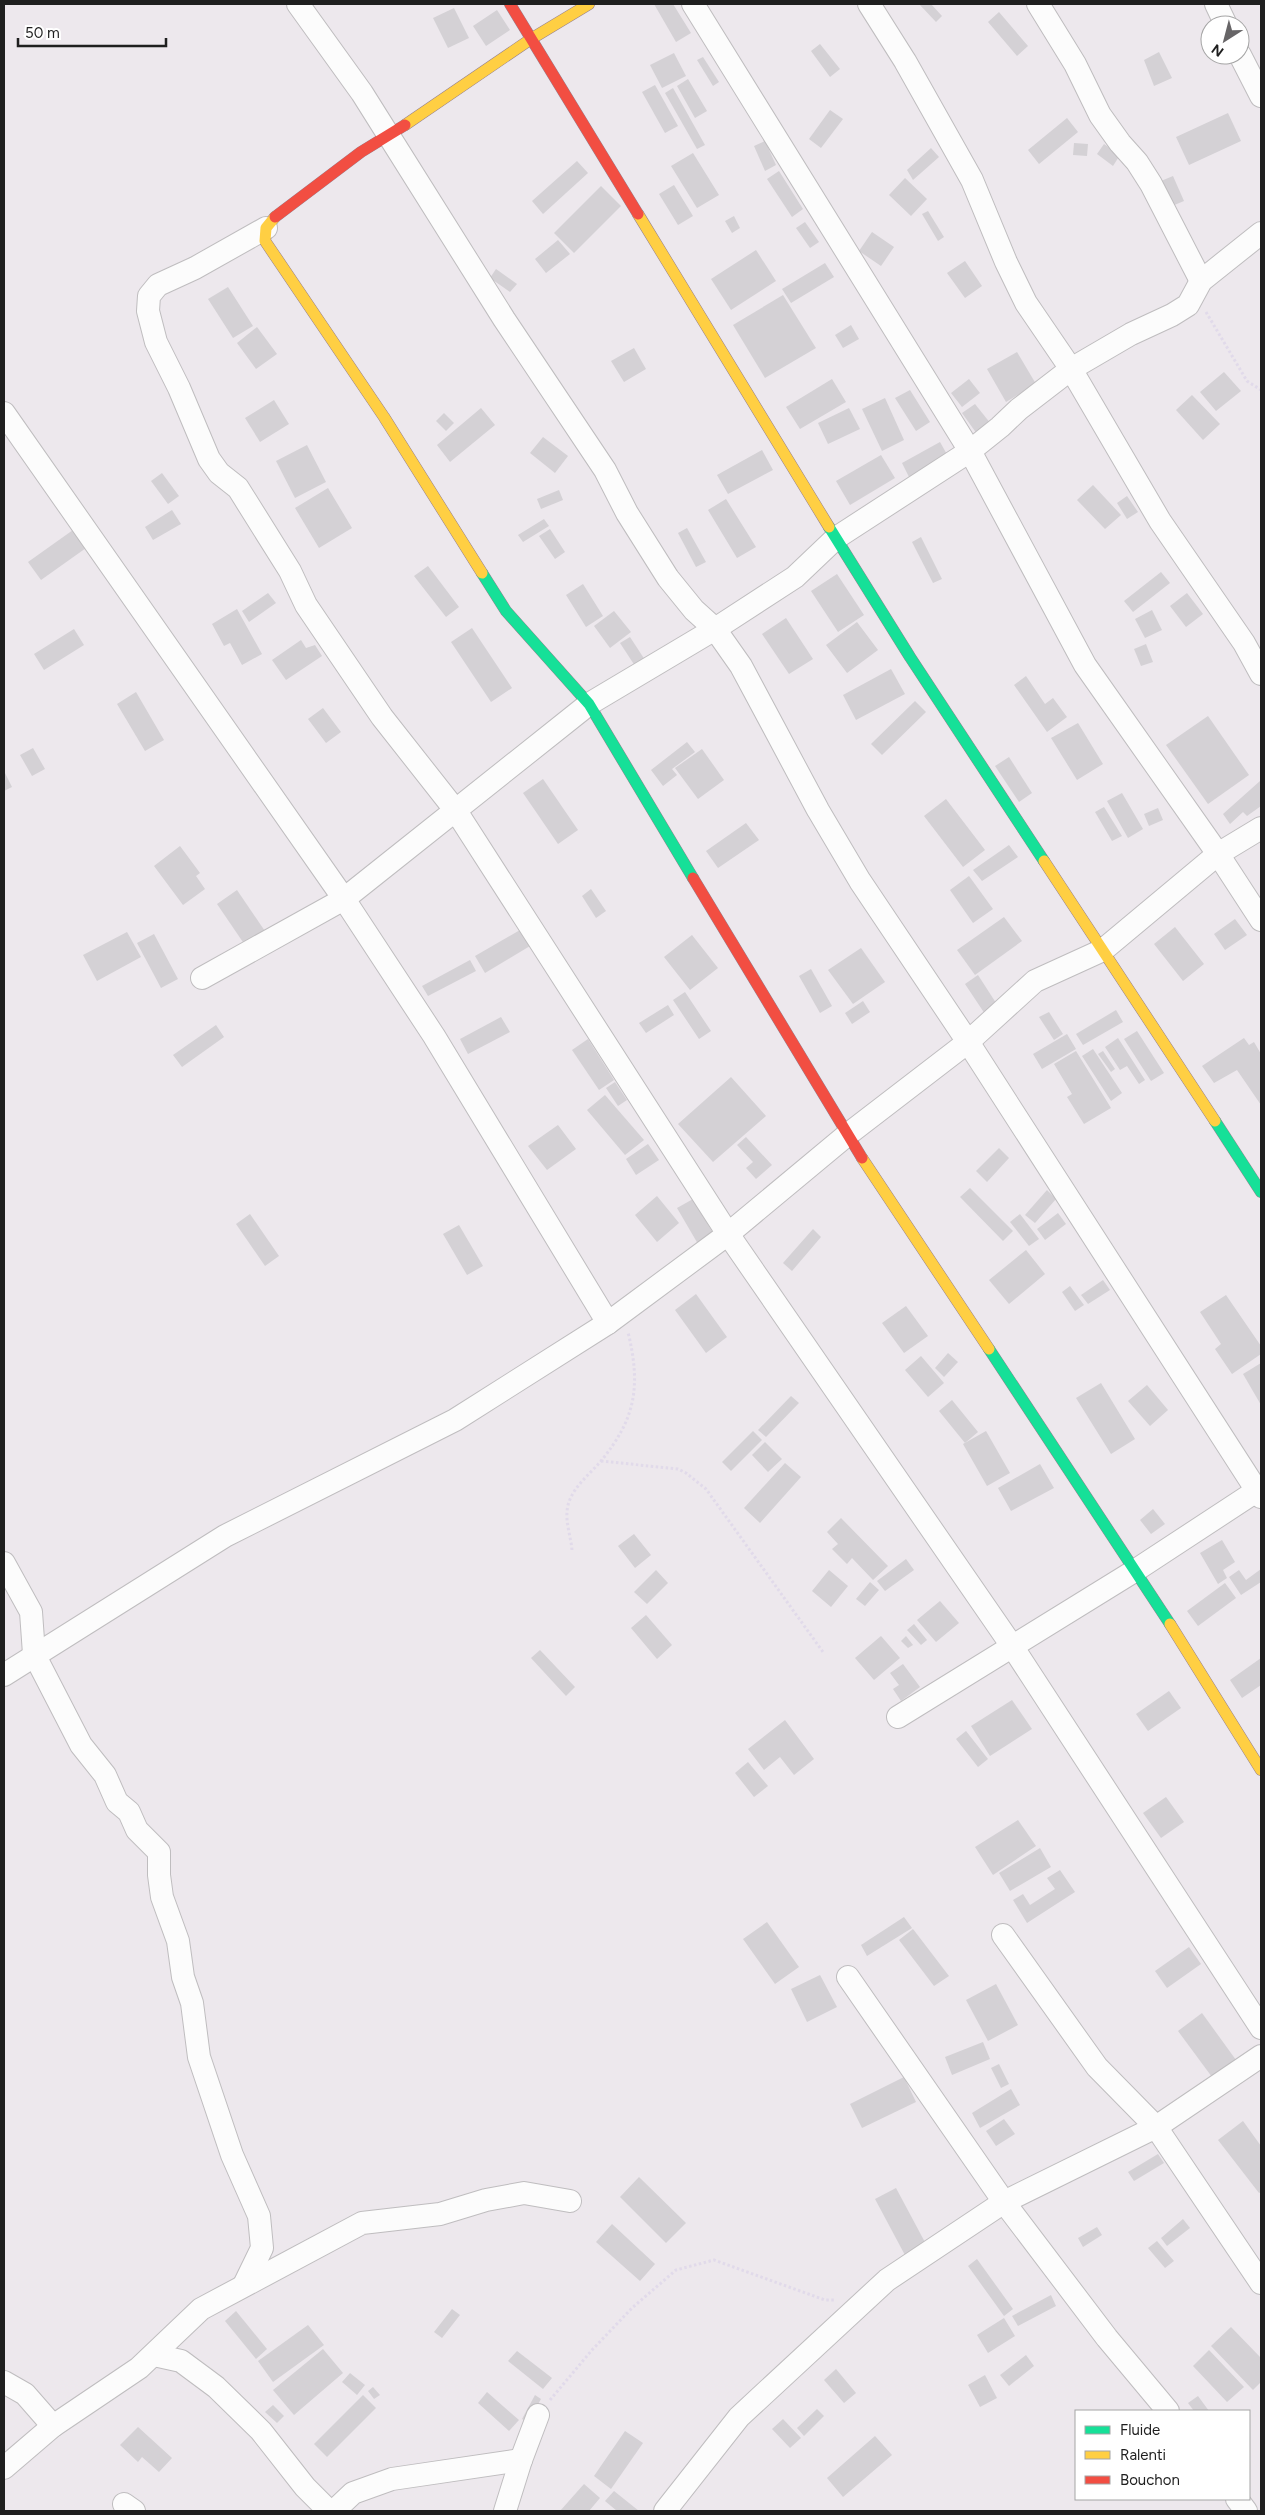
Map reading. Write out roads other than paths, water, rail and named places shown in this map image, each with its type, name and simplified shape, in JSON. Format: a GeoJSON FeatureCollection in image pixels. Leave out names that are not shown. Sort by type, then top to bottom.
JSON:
{"type":"FeatureCollection","features":[{"type":"Feature","properties":{"kind":"street"},"geometry":{"type":"LineString","coordinates":[[298,4],[337,56],[504,319],[605,470],[627,513],[668,578],[694,610],[715,629],[741,666],[818,810],[860,881],[968,1042],[1260,1492],[898,1717]]}},
{"type":"Feature","properties":{"kind":"street"},"geometry":{"type":"LineString","coordinates":[[510,4],[915,665],[1261,1192]]}},
{"type":"Feature","properties":{"kind":"street"},"geometry":{"type":"LineString","coordinates":[[589,4],[530,39],[388,136],[361,152],[289,205],[266,228],[219,252],[195,268],[158,285],[149,296],[148,304],[156,342],[179,388],[209,459],[219,474],[238,488],[290,570],[306,606],[382,717],[456,810],[728,1234],[1012,1646],[1261,2028]]}},
{"type":"Feature","properties":{"kind":"street"},"geometry":{"type":"LineString","coordinates":[[693,4],[970,451],[1085,665],[1218,854],[1261,920]]}},
{"type":"Feature","properties":{"kind":"street"},"geometry":{"type":"LineString","coordinates":[[869,4],[906,61],[972,180],[1006,262],[1026,303],[1071,369],[1160,521],[1244,643],[1261,674]]}},
{"type":"Feature","properties":{"kind":"street"},"geometry":{"type":"LineString","coordinates":[[1038,4],[1075,64],[1100,115],[1120,143],[1137,162],[1150,184],[1199,287]]}},
{"type":"Feature","properties":{"kind":"street"},"geometry":{"type":"LineString","coordinates":[[1245,65],[1261,96]]}},
{"type":"Feature","properties":{"kind":"street"},"geometry":{"type":"LineString","coordinates":[[266,228],[265,241],[384,416],[506,611],[588,704],[847,1135],[1136,1570],[1261,1770]]}},
{"type":"Feature","properties":{"kind":"street"},"geometry":{"type":"LineString","coordinates":[[202,978],[344,899],[588,704],[715,629],[795,577],[836,538],[970,451],[1000,428],[1019,409],[1071,369],[1131,334],[1172,316],[1188,305],[1199,287],[1261,233]]}},
{"type":"Feature","properties":{"kind":"street"},"geometry":{"type":"LineString","coordinates":[[4,413],[344,899],[615,1318]]}},
{"type":"Feature","properties":{"kind":"street"},"geometry":{"type":"LineString","coordinates":[[4,1674],[225,1536],[455,1420],[615,1318],[728,1234],[847,1135],[968,1042],[1035,981],[1103,950],[1218,854],[1261,828]]}},
{"type":"Feature","properties":{"kind":"street"},"geometry":{"type":"LineString","coordinates":[[4,1564],[31,1612],[34,1654],[81,1745],[105,1775],[117,1802],[128,1812],[137,1830],[159,1852],[159,1875],[162,1897],[178,1941],[184,1977],[192,2002],[199,2057],[232,2155],[260,2216],[262,2248],[244,2285]]}},
{"type":"Feature","properties":{"kind":"street"},"geometry":{"type":"LineString","coordinates":[[1003,1935],[1097,2067],[1156,2127],[1261,2283]]}},
{"type":"Feature","properties":{"kind":"street"},"geometry":{"type":"LineString","coordinates":[[848,1977],[1004,2202],[1107,2338],[1167,2410]]}},
{"type":"Feature","properties":{"kind":"street"},"geometry":{"type":"LineString","coordinates":[[665,2511],[739,2417],[887,2280],[1004,2202],[1156,2127],[1261,2056]]}},
{"type":"Feature","properties":{"kind":"street"},"geometry":{"type":"LineString","coordinates":[[4,2468],[53,2426],[139,2368],[201,2309],[362,2222],[440,2214],[486,2200],[524,2193],[570,2201]]}},
{"type":"Feature","properties":{"kind":"street"},"geometry":{"type":"LineString","coordinates":[[154,2355],[180,2361],[216,2388],[261,2431],[305,2487],[329,2511]]}},
{"type":"Feature","properties":{"kind":"street"},"geometry":{"type":"LineString","coordinates":[[4,2382],[25,2394],[53,2426]]}},
{"type":"Feature","properties":{"kind":"street"},"geometry":{"type":"LineString","coordinates":[[505,2511],[521,2460],[538,2416]]}},
{"type":"Feature","properties":{"kind":"street"},"geometry":{"type":"LineString","coordinates":[[334,2511],[353,2493],[392,2478],[521,2460]]}},
{"type":"Feature","properties":{"kind":"street"},"geometry":{"type":"LineString","coordinates":[[1238,2500],[1246,2511]]}}]}
